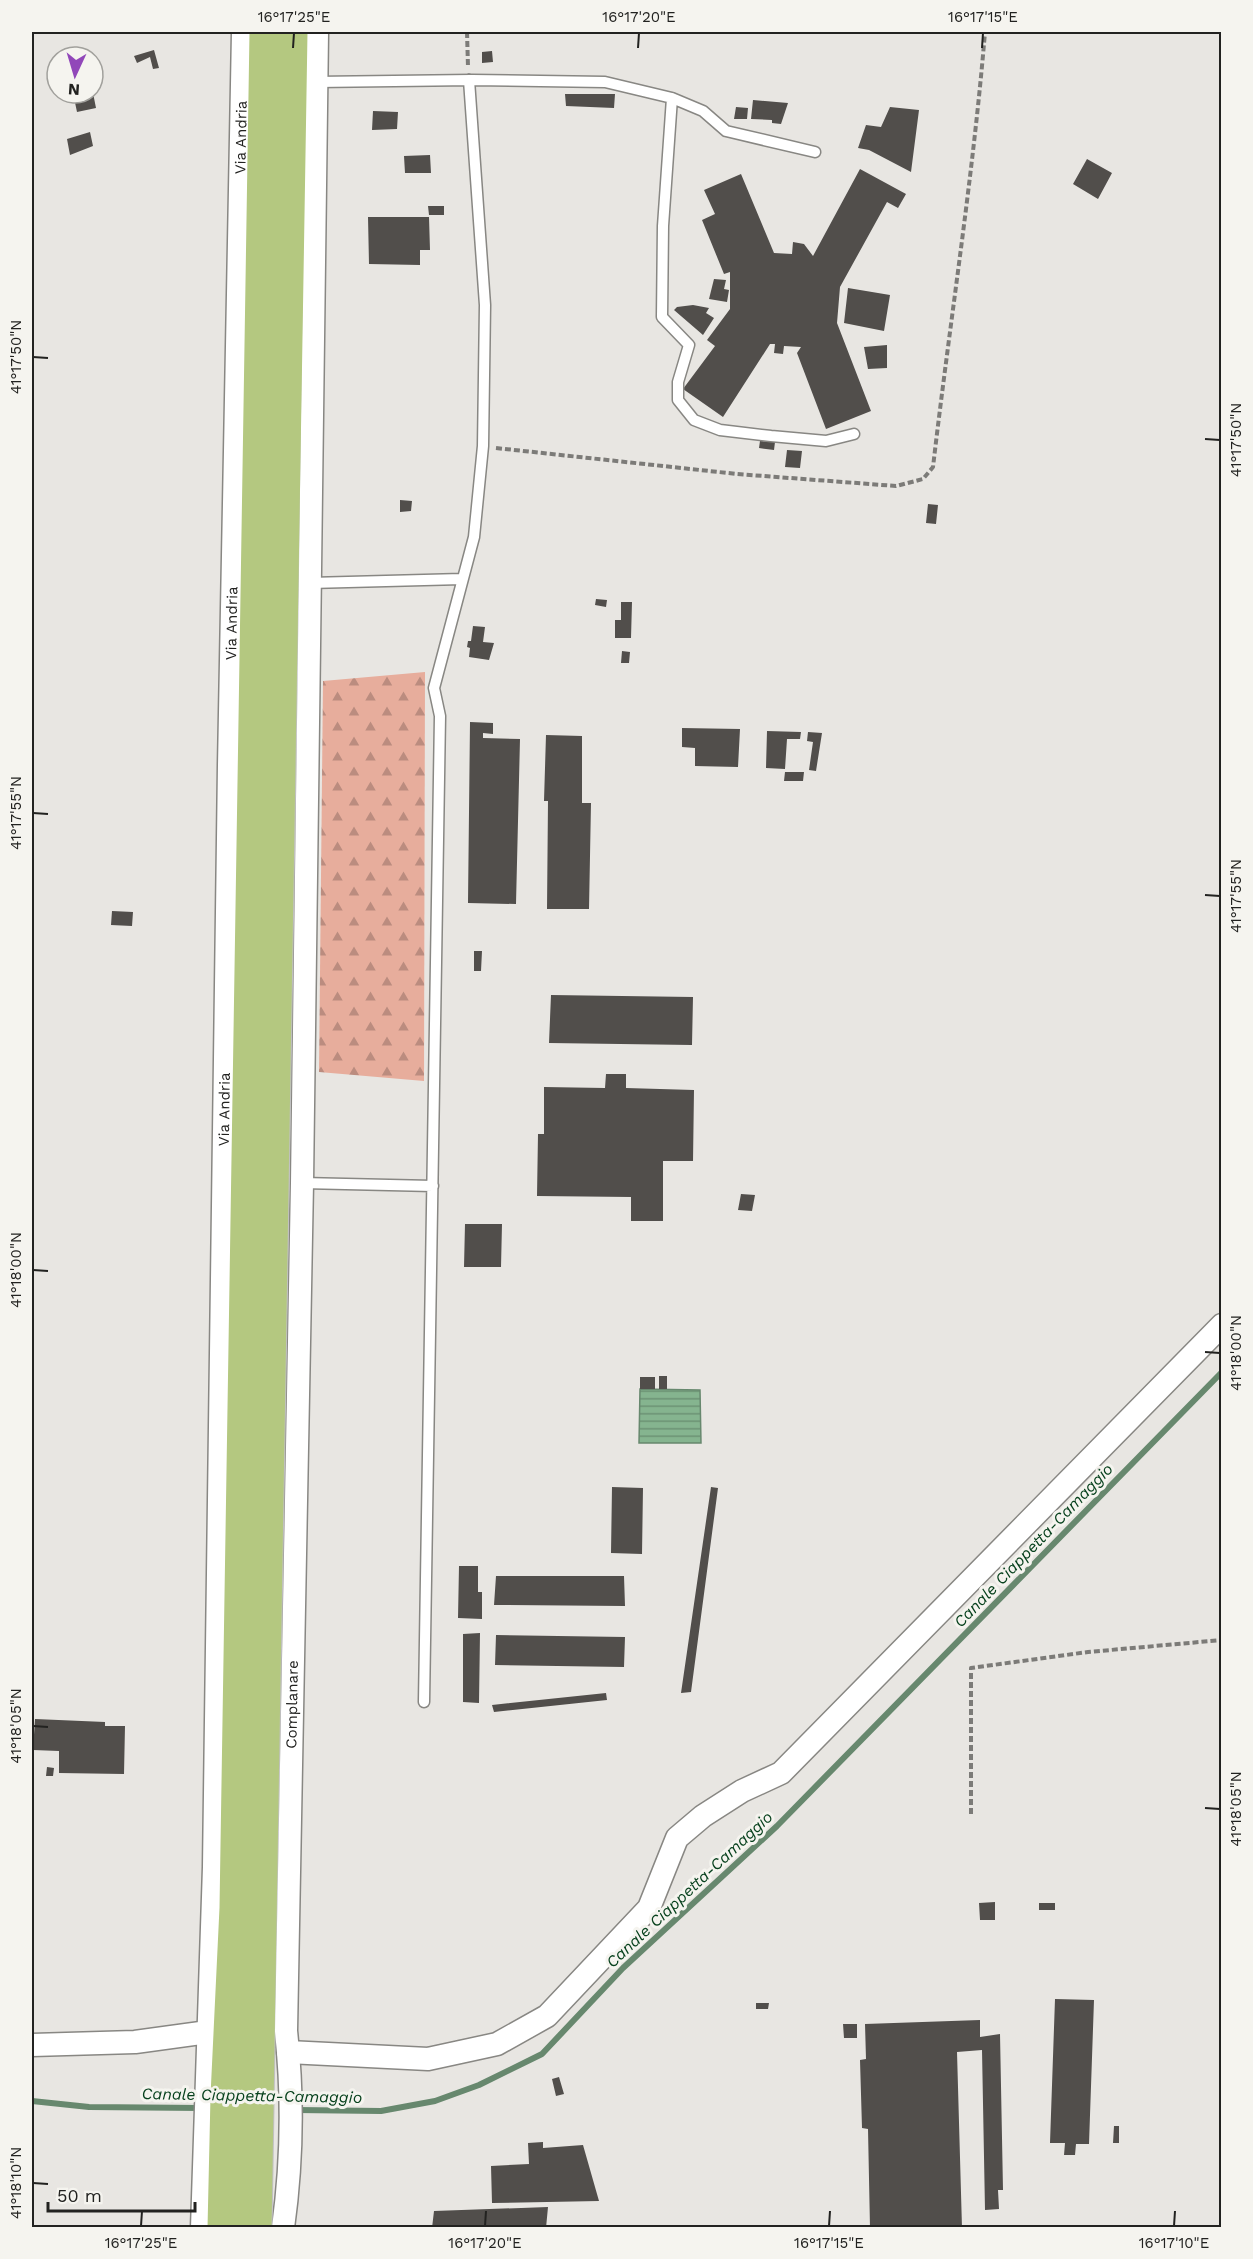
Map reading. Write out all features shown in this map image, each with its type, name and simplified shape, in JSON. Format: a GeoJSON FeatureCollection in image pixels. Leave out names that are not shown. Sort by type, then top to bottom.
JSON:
{"type":"FeatureCollection","features":[{"type":"Feature","properties":{"kind":"highway"},"geometry":{"type":"LineString","coordinates":[[245,2096],[236,1908],[266,32]]}},
{"type":"Feature","properties":{"kind":"highway"},"geometry":{"type":"LineString","coordinates":[[224,2228],[229,2143],[245,2096],[291,32]]}},
{"type":"Feature","properties":{"kind":"highway"},"geometry":{"type":"LineString","coordinates":[[229,2143],[255,2228]]}},
{"type":"Feature","properties":{"kind":"street","name":"Via Andria"},"geometry":{"type":"LineString","coordinates":[[224,1215],[229,765],[243,32]]}},
{"type":"Feature","properties":{"kind":"street"},"geometry":{"type":"LineString","coordinates":[[302,1184],[317,32]]}},
{"type":"Feature","properties":{"kind":"street","name":"Complanare"},"geometry":{"type":"LineString","coordinates":[[245,2096],[288,2052],[286,2019],[302,1184]]}},
{"type":"Feature","properties":{"kind":"street","name":"Complanare"},"geometry":{"type":"LineString","coordinates":[[224,1215],[214,1867],[208,2032],[245,2096],[290,2144],[283,2228]]}},
{"type":"Feature","properties":{"kind":"street"},"geometry":{"type":"LineString","coordinates":[[288,2052],[428,2059],[497,2044],[547,2016],[649,1908],[677,1838],[703,1816],[742,1791],[781,1773],[1221,1325]]}},
{"type":"Feature","properties":{"kind":"street"},"geometry":{"type":"LineString","coordinates":[[32,2045],[135,2042],[208,2032]]}},
{"type":"Feature","properties":{"kind":"street"},"geometry":{"type":"LineString","coordinates":[[202,2228],[229,2143]]}},
{"type":"Feature","properties":{"kind":"lane"},"geometry":{"type":"LineString","coordinates":[[316,82],[469,80],[605,82],[672,98],[703,111],[726,131],[815,152]]}},
{"type":"Feature","properties":{"kind":"lane"},"geometry":{"type":"LineString","coordinates":[[424,1702],[440,716],[434,688],[474,537],[483,446],[485,305],[469,80]]}},
{"type":"Feature","properties":{"kind":"lane"},"geometry":{"type":"LineString","coordinates":[[672,98],[663,226],[662,317],[689,345],[678,382],[678,400],[694,420],[720,430],[826,441],[854,434]]}},
{"type":"Feature","properties":{"kind":"lane"},"geometry":{"type":"LineString","coordinates":[[310,583],[462,579]]}},
{"type":"Feature","properties":{"kind":"lane"},"geometry":{"type":"LineString","coordinates":[[302,1184],[433,1186]]}},
{"type":"Feature","properties":{"kind":"path"},"geometry":{"type":"LineString","coordinates":[[467,32],[469,80]]}},
{"type":"Feature","properties":{"kind":"path"},"geometry":{"type":"LineString","coordinates":[[483,446],[737,474],[896,486],[923,478],[933,467],[949,327],[976,141],[985,32]]}},
{"type":"Feature","properties":{"kind":"path"},"geometry":{"type":"LineString","coordinates":[[971,1814],[971,1668],[1088,1652],[1221,1640]]}},
{"type":"Feature","properties":{"kind":"green space"},"geometry":{"type":"Polygon","coordinates":[[[425,672],[424,1081],[319,1072],[323,681],[425,672]]]}},
{"type":"Feature","properties":{"kind":"shaded area"},"geometry":{"type":"Polygon","coordinates":[[[640,1389],[700,1390],[701,1443],[639,1443],[640,1389]]]}},
{"type":"Feature","properties":{"kind":"building"},"geometry":{"type":"Polygon","coordinates":[[[154,50],[159,68],[153,69],[150,57],[137,63],[134,56],[154,50]]]}},
{"type":"Feature","properties":{"kind":"building"},"geometry":{"type":"Polygon","coordinates":[[[492,51],[493,62],[482,63],[482,52],[492,51]]]}},
{"type":"Feature","properties":{"kind":"building"},"geometry":{"type":"Polygon","coordinates":[[[565,94],[615,94],[614,108],[566,106],[565,94]]]}},
{"type":"Feature","properties":{"kind":"building"},"geometry":{"type":"Polygon","coordinates":[[[753,100],[788,103],[781,124],[772,123],[772,120],[751,119],[753,100]]]}},
{"type":"Feature","properties":{"kind":"building"},"geometry":{"type":"Polygon","coordinates":[[[76,105],[95,105],[96,108],[77,112],[76,105]]]}},
{"type":"Feature","properties":{"kind":"building"},"geometry":{"type":"Polygon","coordinates":[[[736,107],[748,108],[747,119],[734,119],[736,107]]]}},
{"type":"Feature","properties":{"kind":"building"},"geometry":{"type":"Polygon","coordinates":[[[890,107],[919,110],[911,172],[869,150],[858,148],[866,125],[881,127],[890,107]]]}},
{"type":"Feature","properties":{"kind":"building"},"geometry":{"type":"Polygon","coordinates":[[[373,111],[398,112],[397,129],[372,130],[373,111]]]}},
{"type":"Feature","properties":{"kind":"building"},"geometry":{"type":"Polygon","coordinates":[[[90,132],[93,146],[70,155],[67,139],[90,132]]]}},
{"type":"Feature","properties":{"kind":"building"},"geometry":{"type":"Polygon","coordinates":[[[430,155],[431,173],[405,173],[404,156],[430,155]]]}},
{"type":"Feature","properties":{"kind":"building"},"geometry":{"type":"Polygon","coordinates":[[[1087,159],[1112,173],[1098,199],[1073,184],[1087,159]]]}},
{"type":"Feature","properties":{"kind":"building"},"geometry":{"type":"Polygon","coordinates":[[[860,169],[906,194],[898,208],[887,202],[840,287],[837,323],[871,411],[826,429],[797,353],[801,347],[784,346],[783,354],[774,353],[775,344],[770,344],[723,417],[683,389],[715,346],[707,340],[730,309],[730,272],[724,274],[702,220],[715,214],[704,190],[741,174],[774,253],[792,254],[793,242],[804,244],[813,256],[860,169]]]}},
{"type":"Feature","properties":{"kind":"building"},"geometry":{"type":"Polygon","coordinates":[[[428,206],[444,206],[444,215],[429,215],[428,206]]]}},
{"type":"Feature","properties":{"kind":"building"},"geometry":{"type":"Polygon","coordinates":[[[368,217],[429,217],[430,250],[420,250],[420,265],[369,264],[368,217]]]}},
{"type":"Feature","properties":{"kind":"building"},"geometry":{"type":"Polygon","coordinates":[[[714,279],[726,280],[724,289],[729,290],[727,302],[709,299],[714,279]]]}},
{"type":"Feature","properties":{"kind":"building"},"geometry":{"type":"Polygon","coordinates":[[[848,288],[890,295],[884,331],[844,323],[848,288]]]}},
{"type":"Feature","properties":{"kind":"building"},"geometry":{"type":"Polygon","coordinates":[[[693,305],[709,308],[706,313],[714,318],[703,335],[674,310],[677,307],[693,305]]]}},
{"type":"Feature","properties":{"kind":"building"},"geometry":{"type":"Polygon","coordinates":[[[887,345],[887,368],[868,369],[864,347],[887,345]]]}},
{"type":"Feature","properties":{"kind":"building"},"geometry":{"type":"Polygon","coordinates":[[[760,441],[775,442],[774,450],[759,448],[760,441]]]}},
{"type":"Feature","properties":{"kind":"building"},"geometry":{"type":"Polygon","coordinates":[[[787,450],[802,451],[800,468],[785,467],[787,450]]]}},
{"type":"Feature","properties":{"kind":"building"},"geometry":{"type":"Polygon","coordinates":[[[400,500],[412,501],[411,511],[400,512],[400,500]]]}},
{"type":"Feature","properties":{"kind":"building"},"geometry":{"type":"Polygon","coordinates":[[[928,504],[938,505],[936,524],[926,523],[928,504]]]}},
{"type":"Feature","properties":{"kind":"building"},"geometry":{"type":"Polygon","coordinates":[[[596,599],[607,600],[606,607],[595,605],[596,599]]]}},
{"type":"Feature","properties":{"kind":"building"},"geometry":{"type":"Polygon","coordinates":[[[621,602],[632,602],[631,638],[615,638],[615,620],[621,620],[621,602]]]}},
{"type":"Feature","properties":{"kind":"building"},"geometry":{"type":"Polygon","coordinates":[[[473,626],[485,627],[483,642],[494,643],[489,660],[469,657],[470,648],[467,647],[468,641],[471,641],[473,626]]]}},
{"type":"Feature","properties":{"kind":"building"},"geometry":{"type":"Polygon","coordinates":[[[622,651],[630,652],[629,663],[621,663],[622,651]]]}},
{"type":"Feature","properties":{"kind":"building"},"geometry":{"type":"Polygon","coordinates":[[[470,722],[493,723],[493,734],[483,733],[483,738],[520,739],[516,904],[468,903],[470,722]]]}},
{"type":"Feature","properties":{"kind":"building"},"geometry":{"type":"Polygon","coordinates":[[[682,728],[740,729],[738,767],[695,766],[695,748],[682,747],[682,728]]]}},
{"type":"Feature","properties":{"kind":"building"},"geometry":{"type":"Polygon","coordinates":[[[767,731],[801,732],[800,739],[787,739],[785,769],[766,768],[767,731]]]}},
{"type":"Feature","properties":{"kind":"building"},"geometry":{"type":"Polygon","coordinates":[[[808,732],[822,733],[816,771],[809,770],[813,742],[807,741],[808,732]]]}},
{"type":"Feature","properties":{"kind":"building"},"geometry":{"type":"Polygon","coordinates":[[[546,735],[582,736],[582,803],[591,803],[589,909],[547,909],[548,801],[544,801],[546,735]]]}},
{"type":"Feature","properties":{"kind":"building"},"geometry":{"type":"Polygon","coordinates":[[[785,772],[804,772],[803,781],[784,781],[785,772]]]}},
{"type":"Feature","properties":{"kind":"building"},"geometry":{"type":"Polygon","coordinates":[[[112,911],[133,912],[132,926],[111,925],[112,911]]]}},
{"type":"Feature","properties":{"kind":"building"},"geometry":{"type":"Polygon","coordinates":[[[474,951],[482,951],[481,971],[474,971],[474,951]]]}},
{"type":"Feature","properties":{"kind":"building"},"geometry":{"type":"Polygon","coordinates":[[[551,995],[693,997],[692,1045],[549,1043],[551,995]]]}},
{"type":"Feature","properties":{"kind":"building"},"geometry":{"type":"Polygon","coordinates":[[[606,1074],[626,1074],[626,1088],[694,1090],[693,1161],[663,1161],[663,1221],[631,1221],[631,1197],[537,1196],[538,1134],[544,1134],[544,1087],[605,1088],[606,1074]]]}},
{"type":"Feature","properties":{"kind":"building"},"geometry":{"type":"Polygon","coordinates":[[[741,1194],[755,1195],[752,1211],[738,1210],[741,1194]]]}},
{"type":"Feature","properties":{"kind":"building"},"geometry":{"type":"Polygon","coordinates":[[[465,1224],[502,1224],[501,1267],[464,1267],[465,1224]]]}},
{"type":"Feature","properties":{"kind":"building"},"geometry":{"type":"Polygon","coordinates":[[[659,1376],[667,1376],[667,1389],[659,1389],[659,1376]]]}},
{"type":"Feature","properties":{"kind":"building"},"geometry":{"type":"Polygon","coordinates":[[[640,1377],[655,1377],[655,1389],[640,1389],[640,1377]]]}},
{"type":"Feature","properties":{"kind":"building"},"geometry":{"type":"Polygon","coordinates":[[[612,1487],[643,1488],[642,1554],[611,1553],[612,1487]]]}},
{"type":"Feature","properties":{"kind":"building"},"geometry":{"type":"Polygon","coordinates":[[[711,1487],[718,1488],[691,1692],[681,1693],[711,1487]]]}},
{"type":"Feature","properties":{"kind":"building"},"geometry":{"type":"Polygon","coordinates":[[[459,1566],[478,1566],[478,1592],[482,1592],[482,1619],[458,1618],[459,1566]]]}},
{"type":"Feature","properties":{"kind":"building"},"geometry":{"type":"Polygon","coordinates":[[[496,1576],[624,1576],[625,1606],[494,1605],[496,1576]]]}},
{"type":"Feature","properties":{"kind":"building"},"geometry":{"type":"Polygon","coordinates":[[[480,1633],[479,1703],[463,1702],[463,1634],[480,1633]]]}},
{"type":"Feature","properties":{"kind":"building"},"geometry":{"type":"Polygon","coordinates":[[[496,1635],[625,1637],[624,1667],[495,1665],[496,1635]]]}},
{"type":"Feature","properties":{"kind":"building"},"geometry":{"type":"Polygon","coordinates":[[[606,1693],[607,1700],[494,1712],[492,1705],[606,1693]]]}},
{"type":"Feature","properties":{"kind":"building"},"geometry":{"type":"Polygon","coordinates":[[[35,1719],[105,1722],[105,1726],[125,1726],[124,1774],[59,1773],[59,1751],[33,1750],[35,1719]]]}},
{"type":"Feature","properties":{"kind":"building"},"geometry":{"type":"Polygon","coordinates":[[[47,1767],[54,1768],[53,1776],[46,1776],[47,1767]]]}},
{"type":"Feature","properties":{"kind":"building"},"geometry":{"type":"Polygon","coordinates":[[[995,1902],[995,1920],[980,1920],[979,1903],[995,1902]]]}},
{"type":"Feature","properties":{"kind":"building"},"geometry":{"type":"Polygon","coordinates":[[[1039,1903],[1055,1903],[1055,1910],[1039,1910],[1039,1903]]]}},
{"type":"Feature","properties":{"kind":"building"},"geometry":{"type":"Polygon","coordinates":[[[1055,1999],[1094,2000],[1089,2144],[1076,2144],[1075,2155],[1064,2155],[1065,2143],[1050,2143],[1055,1999]]]}},
{"type":"Feature","properties":{"kind":"building"},"geometry":{"type":"Polygon","coordinates":[[[756,2003],[769,2003],[768,2009],[756,2009],[756,2003]]]}},
{"type":"Feature","properties":{"kind":"building"},"geometry":{"type":"Polygon","coordinates":[[[980,2020],[980,2037],[1000,2034],[1003,2190],[998,2190],[999,2209],[985,2210],[982,2050],[957,2052],[962,2228],[870,2228],[868,2129],[862,2128],[860,2060],[866,2059],[865,2024],[980,2020]]]}},
{"type":"Feature","properties":{"kind":"building"},"geometry":{"type":"Polygon","coordinates":[[[843,2024],[857,2024],[857,2038],[844,2038],[843,2024]]]}},
{"type":"Feature","properties":{"kind":"building"},"geometry":{"type":"Polygon","coordinates":[[[559,2077],[564,2094],[556,2096],[552,2079],[559,2077]]]}},
{"type":"Feature","properties":{"kind":"building"},"geometry":{"type":"Polygon","coordinates":[[[1114,2126],[1119,2126],[1119,2143],[1113,2143],[1114,2126]]]}},
{"type":"Feature","properties":{"kind":"building"},"geometry":{"type":"Polygon","coordinates":[[[543,2142],[543,2148],[583,2145],[599,2201],[492,2203],[491,2166],[529,2164],[528,2143],[543,2142]]]}},
{"type":"Feature","properties":{"kind":"building"},"geometry":{"type":"Polygon","coordinates":[[[548,2207],[546,2228],[432,2228],[434,2211],[548,2207]]]}},
{"type":"Feature","properties":{"kind":"waterway","name":"Canale Ciappetta-Camaggio"},"geometry":{"type":"LineString","coordinates":[[296,2110],[381,2111],[435,2101],[479,2085],[542,2054],[623,1968],[777,1826],[1222,1372]]}},
{"type":"Feature","properties":{"kind":"waterway","name":"Canale Ciappetta-Camaggio"},"geometry":{"type":"LineString","coordinates":[[32,2101],[89,2107],[201,2108]]}}]}
